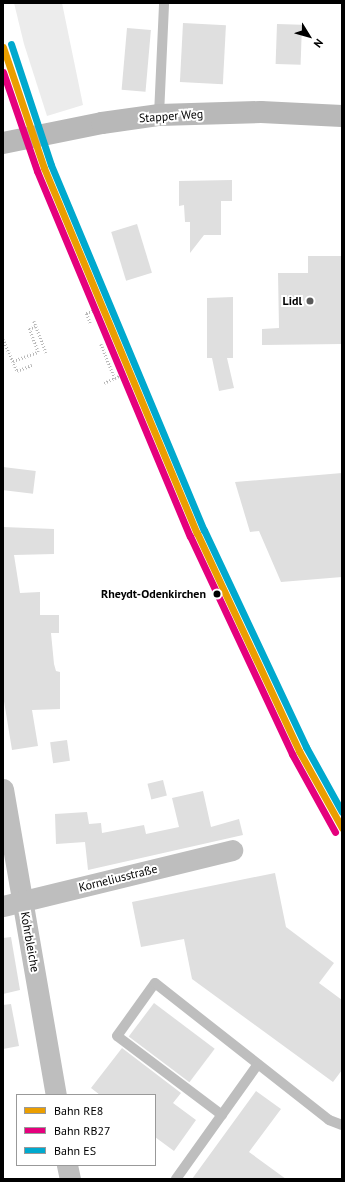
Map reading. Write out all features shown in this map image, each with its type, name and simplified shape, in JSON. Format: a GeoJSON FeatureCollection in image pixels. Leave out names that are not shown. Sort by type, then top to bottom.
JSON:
{"type":"FeatureCollection","features":[{"type":"Feature","properties":{"kind":"main road","name":"Stapper Weg"},"geometry":{"type":"LineString","coordinates":[[3,143],[102,123],[160,115],[261,112],[342,116]]}},
{"type":"Feature","properties":{"kind":"street","name":"Kohrbleiche"},"geometry":{"type":"LineString","coordinates":[[3,789],[13,903],[56,1094]]}},
{"type":"Feature","properties":{"kind":"street","name":"Korneliusstraße"},"geometry":{"type":"LineString","coordinates":[[13,903],[232,850]]}},
{"type":"Feature","properties":{"kind":"street"},"geometry":{"type":"LineString","coordinates":[[68,1166],[70,1179]]}},
{"type":"Feature","properties":{"kind":"lane"},"geometry":{"type":"LineString","coordinates":[[160,115],[164,3]]}},
{"type":"Feature","properties":{"kind":"lane"},"geometry":{"type":"LineString","coordinates":[[222,1115],[117,1036],[155,984],[329,1120],[342,1125]]}},
{"type":"Feature","properties":{"kind":"lane"},"geometry":{"type":"LineString","coordinates":[[176,1179],[258,1064]]}},
{"type":"Feature","properties":{"kind":"path"},"geometry":{"type":"LineString","coordinates":[[90,323],[86,313],[97,309]]}},
{"type":"Feature","properties":{"kind":"path"},"geometry":{"type":"LineString","coordinates":[[34,322],[46,353]]}},
{"type":"Feature","properties":{"kind":"path"},"geometry":{"type":"LineString","coordinates":[[13,361],[38,352],[29,329],[36,326]]}},
{"type":"Feature","properties":{"kind":"path"},"geometry":{"type":"LineString","coordinates":[[3,339],[18,371],[32,365]]}},
{"type":"Feature","properties":{"kind":"path"},"geometry":{"type":"LineString","coordinates":[[101,344],[115,378]]}},
{"type":"Feature","properties":{"kind":"path"},"geometry":{"type":"LineString","coordinates":[[104,383],[125,374]]}},
{"type":"Feature","properties":{"kind":"shaded area"},"geometry":{"type":"Polygon","coordinates":[[[14,3],[62,3],[83,105],[47,116],[24,44],[14,3]]]}},
{"type":"Feature","properties":{"kind":"building"},"geometry":{"type":"Polygon","coordinates":[[[183,23],[226,25],[223,84],[180,82],[183,23]]]}},
{"type":"Feature","properties":{"kind":"building"},"geometry":{"type":"Polygon","coordinates":[[[277,24],[302,25],[301,65],[276,64],[277,24]]]}},
{"type":"Feature","properties":{"kind":"building"},"geometry":{"type":"Polygon","coordinates":[[[127,28],[151,30],[146,92],[122,90],[127,28]]]}},
{"type":"Feature","properties":{"kind":"building"},"geometry":{"type":"Polygon","coordinates":[[[232,180],[232,201],[221,201],[221,235],[204,235],[190,253],[190,222],[185,222],[184,205],[179,206],[179,181],[232,180]]]}},
{"type":"Feature","properties":{"kind":"building"},"geometry":{"type":"Polygon","coordinates":[[[137,224],[152,273],[126,281],[111,232],[137,224]]]}},
{"type":"Feature","properties":{"kind":"building","name":"Lidl"},"geometry":{"type":"Polygon","coordinates":[[[308,256],[342,256],[342,344],[262,345],[262,329],[279,328],[278,273],[308,273],[308,256]]]}},
{"type":"Feature","properties":{"kind":"building"},"geometry":{"type":"Polygon","coordinates":[[[233,297],[233,358],[227,358],[234,388],[219,391],[212,358],[207,358],[207,298],[233,297]]]}},
{"type":"Feature","properties":{"kind":"building"},"geometry":{"type":"Polygon","coordinates":[[[3,467],[36,471],[33,494],[3,490],[3,467]]]}},
{"type":"Feature","properties":{"kind":"building"},"geometry":{"type":"Polygon","coordinates":[[[342,473],[342,577],[281,582],[259,531],[250,532],[235,482],[342,473]]]}},
{"type":"Feature","properties":{"kind":"building"},"geometry":{"type":"Polygon","coordinates":[[[3,527],[54,529],[54,554],[14,555],[20,593],[40,592],[40,615],[59,615],[59,633],[51,633],[54,664],[56,671],[60,672],[60,709],[32,710],[38,746],[12,750],[3,695],[3,527]]]}},
{"type":"Feature","properties":{"kind":"building"},"geometry":{"type":"Polygon","coordinates":[[[67,740],[70,761],[53,763],[50,742],[67,740]]]}},
{"type":"Feature","properties":{"kind":"building"},"geometry":{"type":"Polygon","coordinates":[[[163,780],[167,796],[151,799],[147,784],[163,780]]]}},
{"type":"Feature","properties":{"kind":"building"},"geometry":{"type":"Polygon","coordinates":[[[203,791],[211,827],[239,819],[243,835],[88,870],[85,842],[56,844],[55,814],[87,812],[89,824],[101,823],[102,833],[144,825],[146,834],[179,827],[172,798],[203,791]]]}},
{"type":"Feature","properties":{"kind":"building"},"geometry":{"type":"Polygon","coordinates":[[[275,873],[286,927],[334,963],[319,983],[342,1000],[342,1070],[333,1082],[192,979],[184,939],[141,947],[132,902],[275,873]]]}},
{"type":"Feature","properties":{"kind":"building"},"geometry":{"type":"Polygon","coordinates":[[[11,937],[20,990],[3,994],[3,938],[11,937]]]}},
{"type":"Feature","properties":{"kind":"building"},"geometry":{"type":"Polygon","coordinates":[[[154,1003],[215,1049],[189,1082],[129,1037],[154,1003]]]}},
{"type":"Feature","properties":{"kind":"building"},"geometry":{"type":"Polygon","coordinates":[[[11,1004],[19,1046],[3,1049],[3,1005],[11,1004]]]}},
{"type":"Feature","properties":{"kind":"building"},"geometry":{"type":"Polygon","coordinates":[[[122,1048],[181,1093],[173,1103],[196,1120],[174,1151],[156,1138],[156,1094],[99,1094],[91,1088],[122,1048]]]}},
{"type":"Feature","properties":{"kind":"building"},"geometry":{"type":"Polygon","coordinates":[[[256,1091],[281,1109],[249,1152],[286,1179],[192,1179],[256,1091]]]}},
{"type":"Feature","properties":{"kind":"rail line","name":"ES"},"geometry":{"type":"LineString","coordinates":[[11,44],[51,165],[204,530],[306,747],[342,812]]}},
{"type":"Feature","properties":{"kind":"rail line","name":"RE8"},"geometry":{"type":"LineString","coordinates":[[3,47],[44,168],[197,533],[299,751],[342,828]]}},
{"type":"Feature","properties":{"kind":"rail line","name":"RB27"},"geometry":{"type":"LineString","coordinates":[[3,72],[37,171],[190,536],[292,754],[335,832]]}},
{"type":"Feature","properties":{"kind":"place","name":"Lidl"},"geometry":{"type":"Point","coordinates":[310,301]}},
{"type":"Feature","properties":{"kind":"place","name":"Rheydt-Odenkirchen"},"geometry":{"type":"Point","coordinates":[217,594]}}]}
